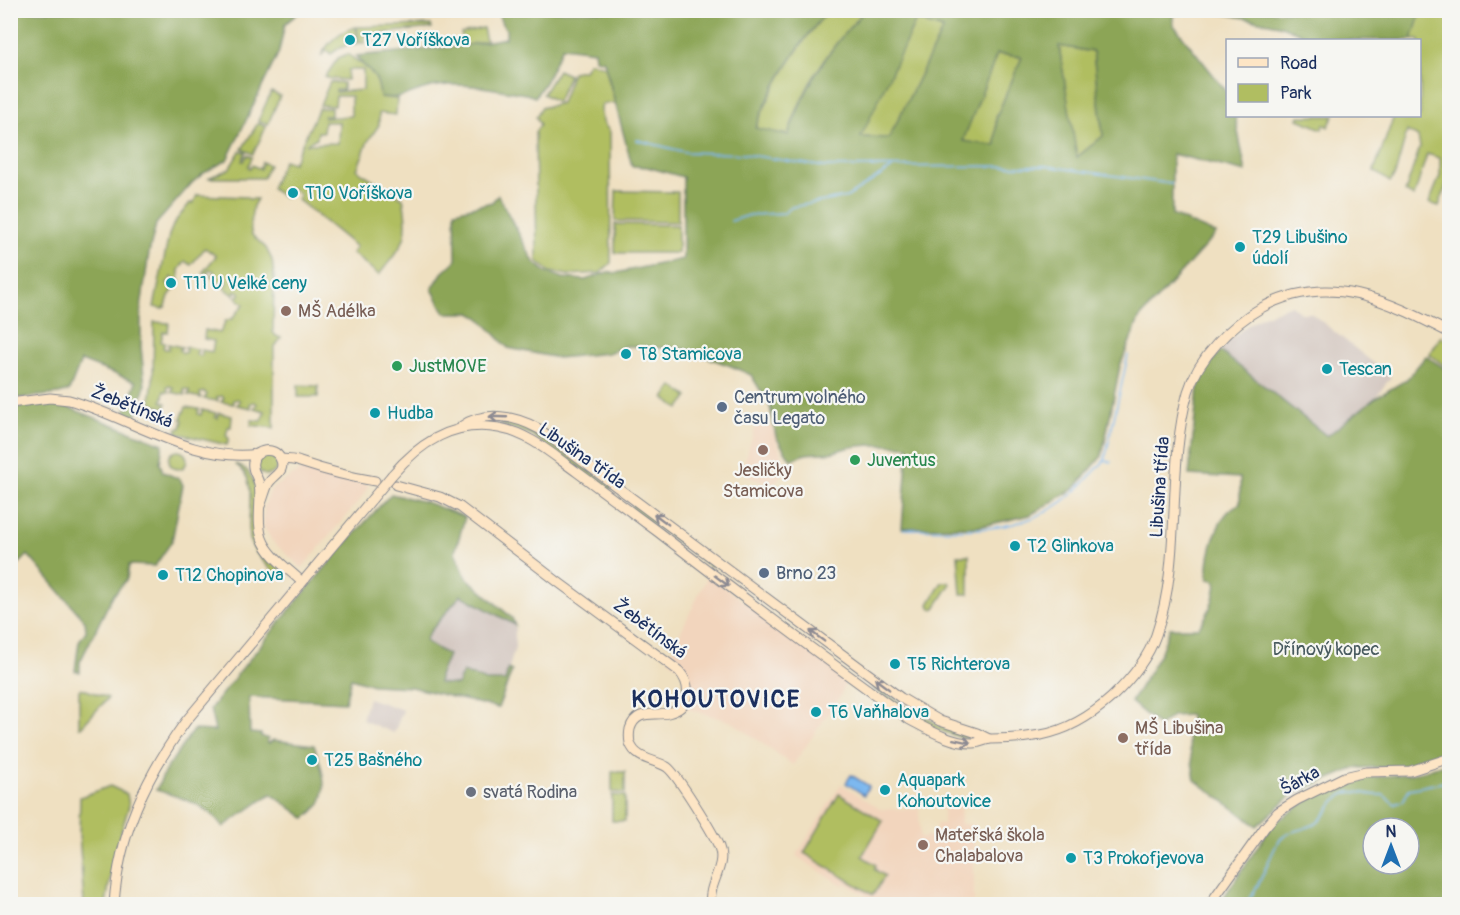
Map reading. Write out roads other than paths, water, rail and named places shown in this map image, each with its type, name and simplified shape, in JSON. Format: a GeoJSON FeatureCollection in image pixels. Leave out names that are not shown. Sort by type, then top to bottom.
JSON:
{"type":"FeatureCollection","features":[{"type":"Feature","properties":{"kind":"street","name":"Libušina třída"},"geometry":{"type":"LineString","coordinates":[[302,582],[392,475],[420,447],[439,435],[460,427],[496,427],[517,432],[531,439],[910,720],[954,740],[973,743],[989,739],[1022,738],[1050,733],[1073,724],[1099,709],[1124,686],[1143,660],[1156,636],[1165,603],[1170,567],[1178,444],[1188,390],[1210,352],[1223,337],[1240,321],[1272,303],[1306,293],[1337,291],[1376,298],[1449,333]]}},
{"type":"Feature","properties":{"kind":"street","name":"Žebětínská"},"geometry":{"type":"LineString","coordinates":[[10,403],[38,399],[69,400],[177,442],[205,450],[241,456],[258,454]]}},
{"type":"Feature","properties":{"kind":"street"},"geometry":{"type":"LineString","coordinates":[[114,904],[115,884],[126,836],[140,794],[162,754],[186,721],[302,582],[265,545],[259,526],[260,485],[252,465],[258,454],[264,450],[270,450],[281,459],[281,471]]}},
{"type":"Feature","properties":{"kind":"street","name":"Žebětínská"},"geometry":{"type":"LineString","coordinates":[[241,456],[252,465]]}},
{"type":"Feature","properties":{"kind":"street"},"geometry":{"type":"LineString","coordinates":[[281,459],[375,481]]}},
{"type":"Feature","properties":{"kind":"street"},"geometry":{"type":"LineString","coordinates":[[260,506],[271,479],[291,467],[309,466]]}},
{"type":"Feature","properties":{"kind":"street"},"geometry":{"type":"LineString","coordinates":[[257,476],[271,479]]}},
{"type":"Feature","properties":{"kind":"street","name":"Žebětínská"},"geometry":{"type":"LineString","coordinates":[[396,485],[440,497],[460,507],[680,671],[689,690],[684,704],[667,713],[641,715],[634,721],[629,735],[630,743],[635,752],[664,765],[677,777],[719,846],[721,861],[710,891],[711,904]]}},
{"type":"Feature","properties":{"kind":"street","name":"Šárka"},"geometry":{"type":"LineString","coordinates":[[1210,904],[1265,827],[1278,812],[1297,800],[1344,777],[1366,772],[1410,771],[1449,758]]}},
{"type":"Feature","properties":{"kind":"water"},"geometry":{"type":"Polygon","coordinates":[[[851,775],[869,786],[864,795],[846,783],[851,775]]]}},
{"type":"Feature","properties":{"kind":"waterway"},"geometry":{"type":"LineString","coordinates":[[637,140],[685,152],[743,154],[825,167],[1046,166],[1172,184]]}},
{"type":"Feature","properties":{"kind":"waterway"},"geometry":{"type":"LineString","coordinates":[[731,221],[750,215],[784,213],[792,207],[847,197],[892,168]]}},
{"type":"Feature","properties":{"kind":"waterway"},"geometry":{"type":"LineString","coordinates":[[1105,459],[1128,355]]}},
{"type":"Feature","properties":{"kind":"waterway"},"geometry":{"type":"LineString","coordinates":[[903,529],[980,529],[1027,520],[1049,511],[1069,497],[1105,460],[1111,462]]}},
{"type":"Feature","properties":{"kind":"waterway"},"geometry":{"type":"LineString","coordinates":[[1245,904],[1255,890],[1281,839],[1290,833],[1317,823],[1340,796],[1351,792],[1383,795],[1395,804],[1403,801],[1409,789],[1450,781]]}},
{"type":"Feature","properties":{"kind":"place","name":"T27 Voříškova"},"geometry":{"type":"Point","coordinates":[350,40]}},
{"type":"Feature","properties":{"kind":"place","name":"T10 Voříškova"},"geometry":{"type":"Point","coordinates":[293,193]}},
{"type":"Feature","properties":{"kind":"place","name":"T29 Libušino údolí"},"geometry":{"type":"Point","coordinates":[1240,247]}},
{"type":"Feature","properties":{"kind":"place","name":"T11 U Velké ceny"},"geometry":{"type":"Point","coordinates":[171,283]}},
{"type":"Feature","properties":{"kind":"place","name":"MŠ Adélka"},"geometry":{"type":"Point","coordinates":[286,311]}},
{"type":"Feature","properties":{"kind":"place","name":"T8 Stamicova"},"geometry":{"type":"Point","coordinates":[626,354]}},
{"type":"Feature","properties":{"kind":"place","name":"JustMOVE"},"geometry":{"type":"Point","coordinates":[397,366]}},
{"type":"Feature","properties":{"kind":"place","name":"Tescan"},"geometry":{"type":"Point","coordinates":[1327,369]}},
{"type":"Feature","properties":{"kind":"place","name":"Centrum volného času Legato"},"geometry":{"type":"Point","coordinates":[722,407]}},
{"type":"Feature","properties":{"kind":"place","name":"Hudba"},"geometry":{"type":"Point","coordinates":[375,413]}},
{"type":"Feature","properties":{"kind":"place","name":"Jesličky Stamicova"},"geometry":{"type":"Point","coordinates":[763,450]}},
{"type":"Feature","properties":{"kind":"place","name":"Juventus"},"geometry":{"type":"Point","coordinates":[855,460]}},
{"type":"Feature","properties":{"kind":"place","name":"T2 Glinkova"},"geometry":{"type":"Point","coordinates":[1015,546]}},
{"type":"Feature","properties":{"kind":"place","name":"Brno 23"},"geometry":{"type":"Point","coordinates":[764,573]}},
{"type":"Feature","properties":{"kind":"place","name":"T12 Chopinova"},"geometry":{"type":"Point","coordinates":[163,575]}},
{"type":"Feature","properties":{"kind":"place","name":"T5 Richterova"},"geometry":{"type":"Point","coordinates":[895,664]}},
{"type":"Feature","properties":{"kind":"place","name":"T6 Vaňhalova"},"geometry":{"type":"Point","coordinates":[816,712]}},
{"type":"Feature","properties":{"kind":"place","name":"MŠ Libušina třída"},"geometry":{"type":"Point","coordinates":[1123,738]}},
{"type":"Feature","properties":{"kind":"place","name":"T25 Bašného"},"geometry":{"type":"Point","coordinates":[312,760]}},
{"type":"Feature","properties":{"kind":"place","name":"Aquapark Kohoutovice"},"geometry":{"type":"Point","coordinates":[885,790]}},
{"type":"Feature","properties":{"kind":"place","name":"svatá Rodina"},"geometry":{"type":"Point","coordinates":[471,792]}},
{"type":"Feature","properties":{"kind":"place","name":"Mateřská škola Chalabalova"},"geometry":{"type":"Point","coordinates":[923,845]}},
{"type":"Feature","properties":{"kind":"place","name":"T3 Prokofjevova"},"geometry":{"type":"Point","coordinates":[1071,858]}},
{"type":"Feature","properties":{"kind":"district","name":"KOHOUTOVICE"},"geometry":{"type":"Point","coordinates":[716,699]}},
{"type":"Feature","properties":{"kind":"park label","name":"Dřínový kopec"},"geometry":{"type":"Point","coordinates":[1326,649]}}]}
